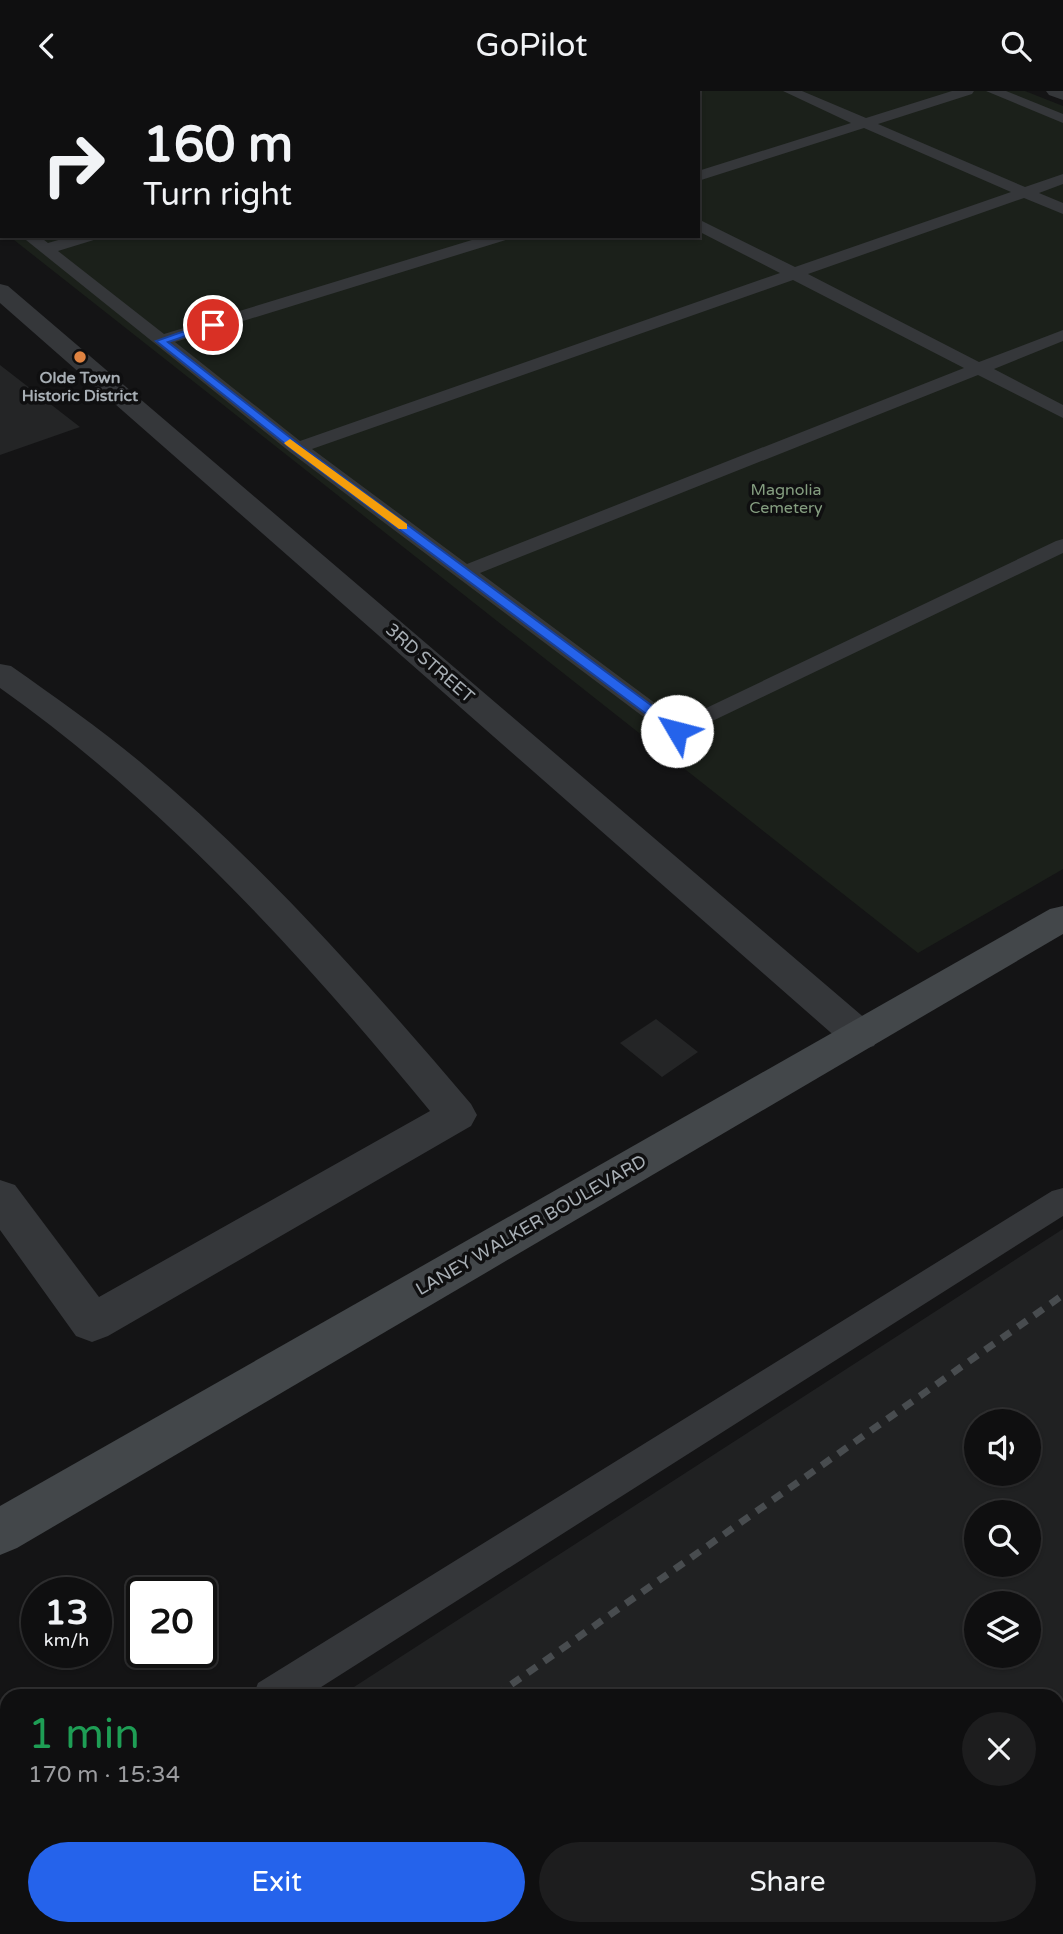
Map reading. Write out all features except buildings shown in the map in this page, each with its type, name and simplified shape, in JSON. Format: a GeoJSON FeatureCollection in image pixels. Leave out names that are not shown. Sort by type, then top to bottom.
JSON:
{"type":"FeatureCollection","features":[{"type":"Feature","properties":{"kind":"main road","name":"LANEY WALKER BOULEVARD"},"geometry":{"type":"LineString","coordinates":[[0,1532],[1063,918]]}},
{"type":"Feature","properties":{"kind":"street"},"geometry":{"type":"LineString","coordinates":[[1056,91],[1063,94]]}},
{"type":"Feature","properties":{"kind":"street","name":"3RD STREET"},"geometry":{"type":"LineString","coordinates":[[0,291],[860,1036]]}},
{"type":"Feature","properties":{"kind":"street"},"geometry":{"type":"LineString","coordinates":[[0,673],[56,710],[116,759],[242,874],[365,1004],[457,1115],[92,1323],[0,1197]]}},
{"type":"Feature","properties":{"kind":"lane"},"geometry":{"type":"LineString","coordinates":[[790,91],[1063,209]]}},
{"type":"Feature","properties":{"kind":"lane"},"geometry":{"type":"LineString","coordinates":[[700,175],[967,91]]}},
{"type":"Feature","properties":{"kind":"lane"},"geometry":{"type":"LineString","coordinates":[[993,91],[1063,119]]}},
{"type":"Feature","properties":{"kind":"lane"},"geometry":{"type":"LineString","coordinates":[[297,448],[1063,179]]}},
{"type":"Feature","properties":{"kind":"lane"},"geometry":{"type":"LineString","coordinates":[[700,225],[1063,412]]}},
{"type":"Feature","properties":{"kind":"lane"},"geometry":{"type":"LineString","coordinates":[[31,238],[297,448],[677,731],[1063,545]]}},
{"type":"Feature","properties":{"kind":"lane"},"geometry":{"type":"LineString","coordinates":[[45,249],[84,238]]}},
{"type":"Feature","properties":{"kind":"lane"},"geometry":{"type":"LineString","coordinates":[[161,341],[496,238]]}},
{"type":"Feature","properties":{"kind":"lane"},"geometry":{"type":"LineString","coordinates":[[465,572],[1063,335]]}},
{"type":"Feature","properties":{"kind":"lane"},"geometry":{"type":"LineString","coordinates":[[283,1689],[1063,1199]]}},
{"type":"Feature","properties":{"kind":"shaded area"},"geometry":{"type":"Polygon","coordinates":[[[1063,1229],[1063,1689],[351,1689],[1063,1229]]]}},
{"type":"Feature","properties":{"kind":"green space","name":"Magnolia Cemetery"},"geometry":{"type":"Polygon","coordinates":[[[700,91],[1025,91],[1063,106],[1063,869],[918,953],[12,238],[700,238],[700,91]]]}},
{"type":"Feature","properties":{"kind":"railway"},"geometry":{"type":"LineString","coordinates":[[505,1689],[1063,1295]]}},
{"type":"Feature","properties":{"kind":"slow traffic"},"geometry":{"type":"LineString","coordinates":[[290,443],[403,526]]}},
{"type":"Feature","properties":{"kind":"place","name":"Olde Town Historic District"},"geometry":{"type":"Point","coordinates":[80,357]}},
{"type":"Feature","properties":{"kind":"route"},"geometry":{"type":"LineString","coordinates":[[213,325],[161,341],[297,448],[677,731]]}}]}
